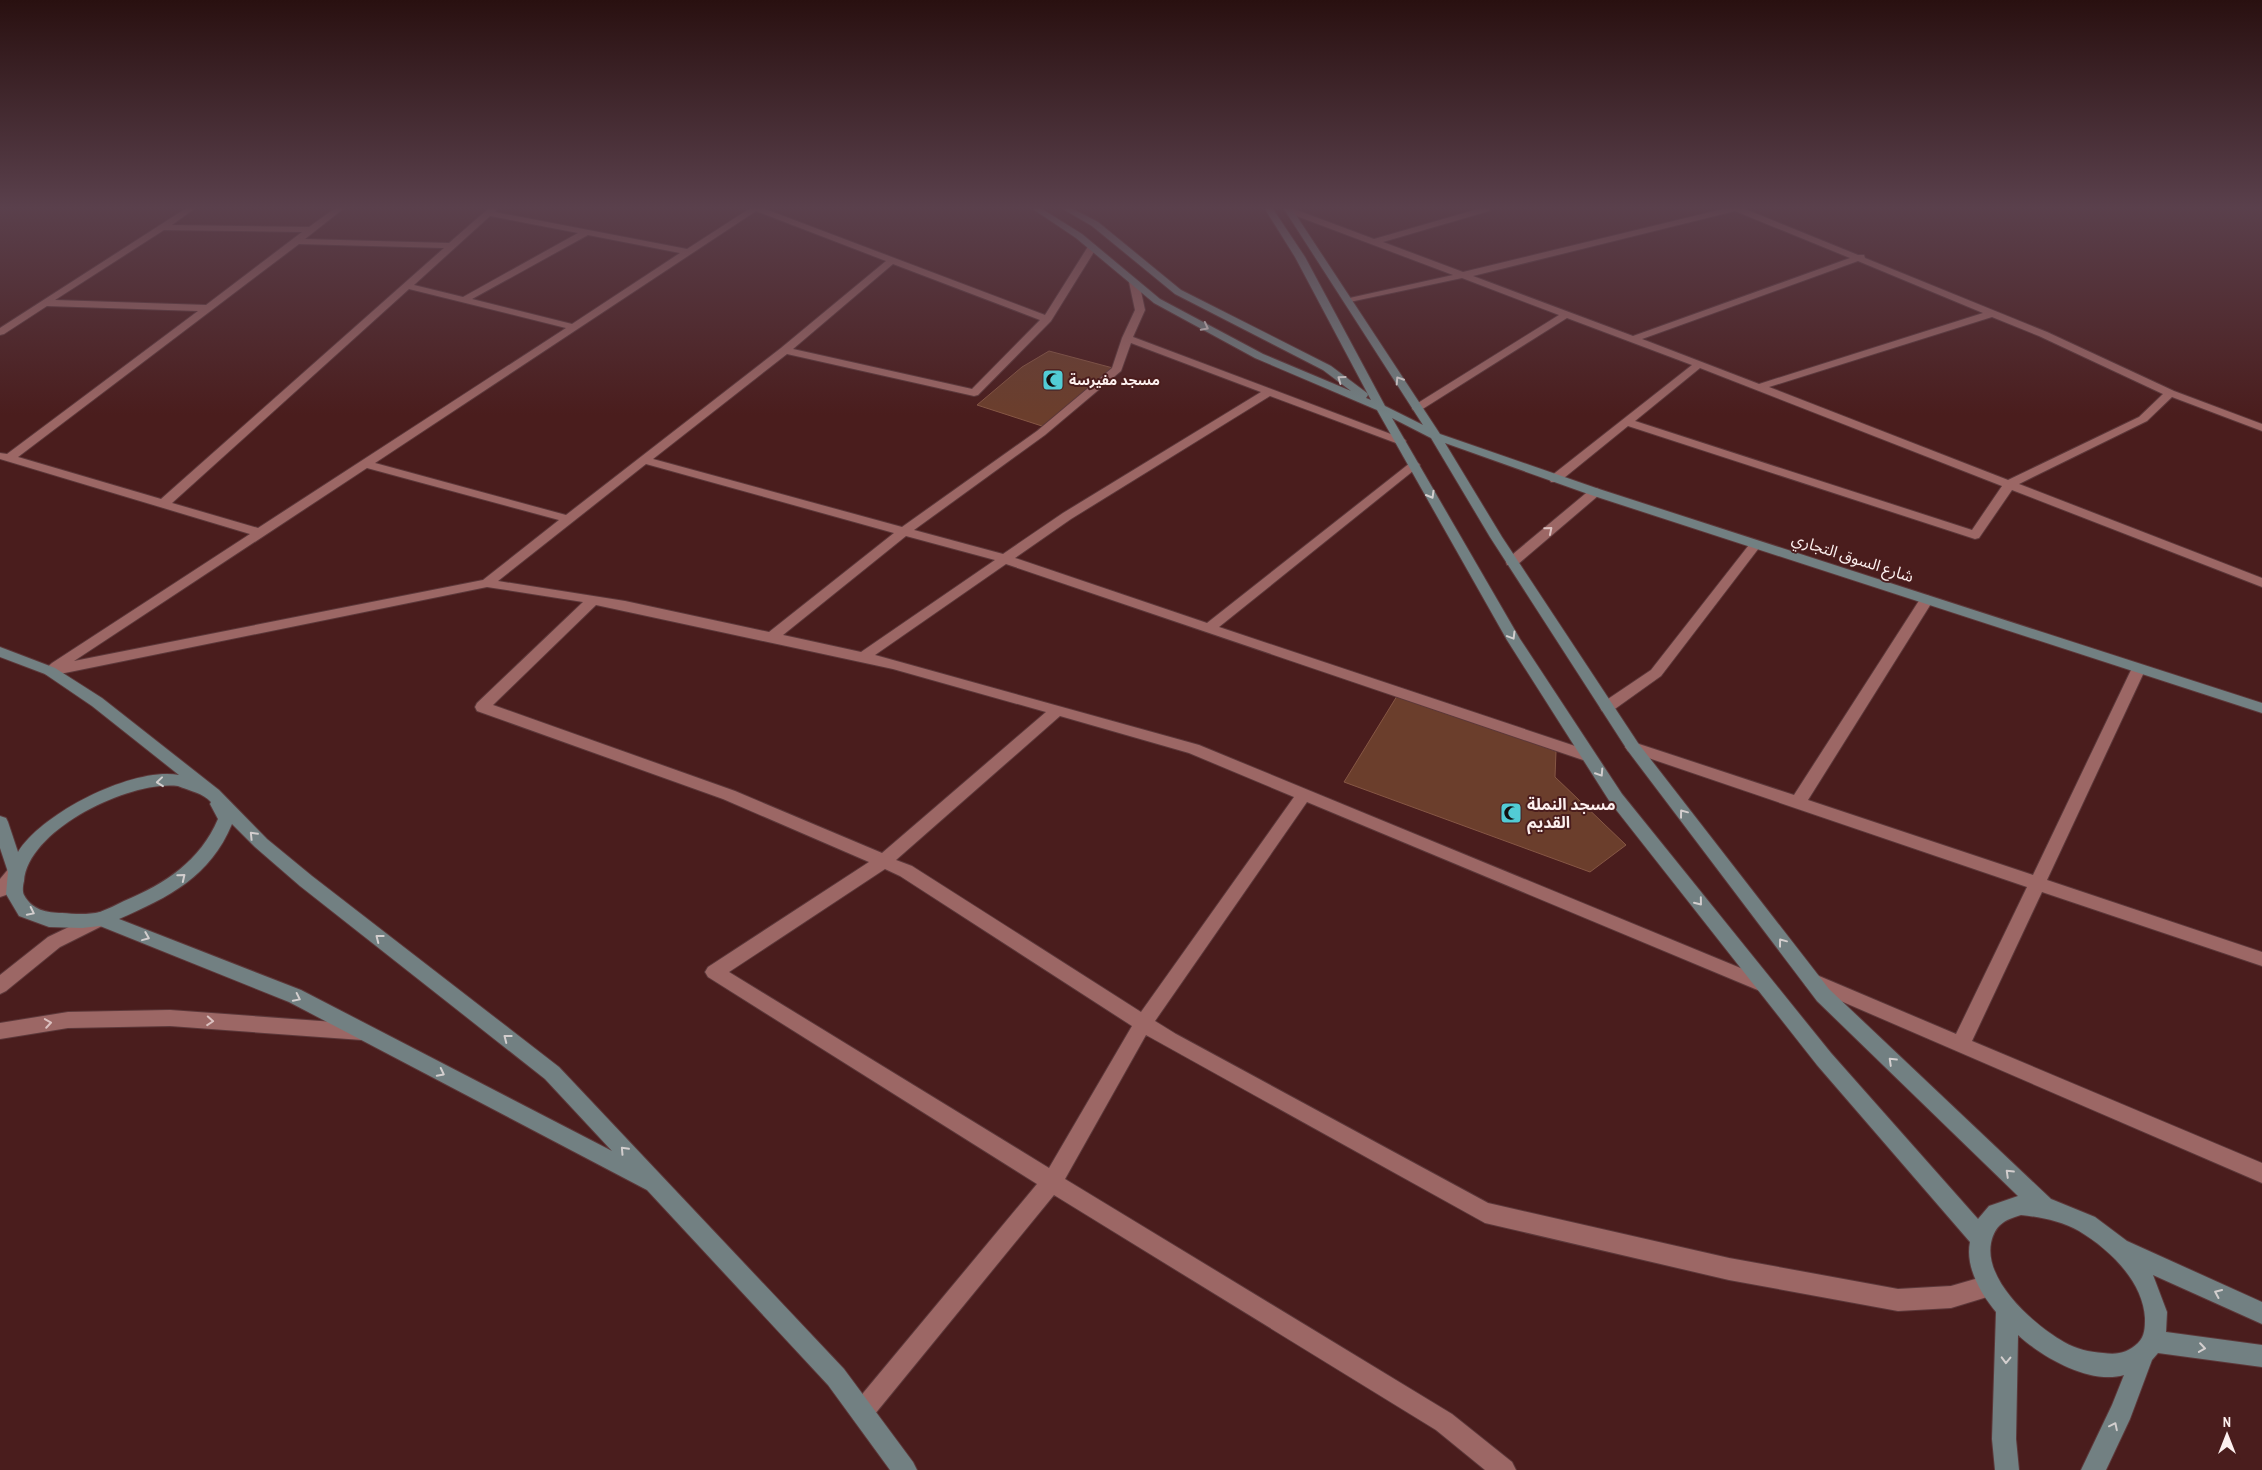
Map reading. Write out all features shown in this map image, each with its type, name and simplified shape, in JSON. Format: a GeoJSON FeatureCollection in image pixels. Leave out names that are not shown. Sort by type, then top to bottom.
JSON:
{"type":"FeatureCollection","features":[{"type":"Feature","properties":{"kind":"street"},"geometry":{"type":"LineString","coordinates":[[0,332],[84,278]]}},
{"type":"Feature","properties":{"kind":"street"},"geometry":{"type":"LineString","coordinates":[[5,457],[248,278]]}},
{"type":"Feature","properties":{"kind":"street"},"geometry":{"type":"LineString","coordinates":[[163,504],[416,278]]}},
{"type":"Feature","properties":{"kind":"street"},"geometry":{"type":"LineString","coordinates":[[464,300],[505,278]]}},
{"type":"Feature","properties":{"kind":"street"},"geometry":{"type":"LineString","coordinates":[[50,671],[648,278]]}},
{"type":"Feature","properties":{"kind":"street"},"geometry":{"type":"LineString","coordinates":[[487,583],[785,350],[871,278]]}},
{"type":"Feature","properties":{"kind":"street"},"geometry":{"type":"LineString","coordinates":[[938,278],[1047,319]]}},
{"type":"Feature","properties":{"kind":"street"},"geometry":{"type":"LineString","coordinates":[[785,350],[974,393],[1047,319],[1073,278]]}},
{"type":"Feature","properties":{"kind":"street"},"geometry":{"type":"LineString","coordinates":[[1129,278],[1156,301],[1259,356],[1381,408],[1417,408],[1567,314]]}},
{"type":"Feature","properties":{"kind":"street"},"geometry":{"type":"LineString","coordinates":[[1161,278],[1178,292],[1326,368],[1381,408]]}},
{"type":"Feature","properties":{"kind":"street"},"geometry":{"type":"LineString","coordinates":[[1311,278],[1381,408],[1514,640],[1616,798],[1824,1058],[1980,1237]]}},
{"type":"Feature","properties":{"kind":"street"},"geometry":{"type":"LineString","coordinates":[[1333,278],[1435,436],[1512,562],[1633,746],[1812,981],[1823,995],[2044,1207]]}},
{"type":"Feature","properties":{"kind":"street"},"geometry":{"type":"LineString","coordinates":[[1348,301],[1452,278]]}},
{"type":"Feature","properties":{"kind":"street"},"geometry":{"type":"LineString","coordinates":[[1471,278],[2010,484],[2262,584]]}},
{"type":"Feature","properties":{"kind":"street"},"geometry":{"type":"LineString","coordinates":[[1633,339],[1806,278]]}},
{"type":"Feature","properties":{"kind":"street"},"geometry":{"type":"LineString","coordinates":[[1908,278],[1993,313],[2170,393],[2262,428]]}},
{"type":"Feature","properties":{"kind":"street"},"geometry":{"type":"LineString","coordinates":[[772,637],[904,532],[1041,433],[1117,369],[1127,338],[1140,310],[1134,282]]}},
{"type":"Feature","properties":{"kind":"street"},"geometry":{"type":"LineString","coordinates":[[406,286],[574,327]]}},
{"type":"Feature","properties":{"kind":"street"},"geometry":{"type":"LineString","coordinates":[[45,303],[208,308]]}},
{"type":"Feature","properties":{"kind":"street"},"geometry":{"type":"LineString","coordinates":[[1759,387],[1993,313]]}},
{"type":"Feature","properties":{"kind":"street"},"geometry":{"type":"LineString","coordinates":[[1127,338],[1400,441]]}},
{"type":"Feature","properties":{"kind":"street"},"geometry":{"type":"LineString","coordinates":[[1555,479],[1699,364]]}},
{"type":"Feature","properties":{"kind":"street"},"geometry":{"type":"LineString","coordinates":[[863,657],[1067,516],[1270,391]]}},
{"type":"Feature","properties":{"kind":"street"},"geometry":{"type":"LineString","coordinates":[[1627,422],[1975,535],[2010,484],[2143,419],[2170,393]]}},
{"type":"Feature","properties":{"kind":"street","name":"شارع السوق التجاري"},"geometry":{"type":"LineString","coordinates":[[1381,408],[1435,436],[1555,479],[2262,708]]}},
{"type":"Feature","properties":{"kind":"street"},"geometry":{"type":"LineString","coordinates":[[5,457],[260,533]]}},
{"type":"Feature","properties":{"kind":"street"},"geometry":{"type":"LineString","coordinates":[[644,460],[1005,559],[1588,756]]}},
{"type":"Feature","properties":{"kind":"street"},"geometry":{"type":"LineString","coordinates":[[365,464],[568,519]]}},
{"type":"Feature","properties":{"kind":"street"},"geometry":{"type":"LineString","coordinates":[[1209,628],[1414,465]]}},
{"type":"Feature","properties":{"kind":"street"},"geometry":{"type":"LineString","coordinates":[[1512,562],[1595,492]]}},
{"type":"Feature","properties":{"kind":"street"},"geometry":{"type":"LineString","coordinates":[[1607,707],[1656,672],[1756,544]]}},
{"type":"Feature","properties":{"kind":"street"},"geometry":{"type":"LineString","coordinates":[[50,671],[487,583],[625,605],[894,664],[1194,749],[1766,986]]}},
{"type":"Feature","properties":{"kind":"street"},"geometry":{"type":"LineString","coordinates":[[1798,802],[1928,599]]}},
{"type":"Feature","properties":{"kind":"street"},"geometry":{"type":"LineString","coordinates":[[593,600],[482,707],[729,795],[906,871],[1168,1040],[1485,1213],[1729,1269],[1898,1300],[1951,1297],[1990,1286]]}},
{"type":"Feature","properties":{"kind":"street"},"geometry":{"type":"LineString","coordinates":[[0,652],[50,671],[97,702],[214,794],[262,843],[306,881],[552,1073],[836,1377],[905,1470]]}},
{"type":"Feature","properties":{"kind":"street"},"geometry":{"type":"LineString","coordinates":[[1960,1044],[2139,668]]}},
{"type":"Feature","properties":{"kind":"street"},"geometry":{"type":"LineString","coordinates":[[1058,710],[884,861],[714,972],[1444,1422],[1504,1470]]}},
{"type":"Feature","properties":{"kind":"street"},"geometry":{"type":"LineString","coordinates":[[1633,746],[2262,959]]}},
{"type":"Feature","properties":{"kind":"street"},"geometry":{"type":"LineString","coordinates":[[0,890],[16,872],[29,848],[53,826],[82,806],[116,792],[149,783],[176,780],[214,794],[226,819],[218,838],[203,858],[180,879],[152,897],[101,918],[54,942],[0,986]]}},
{"type":"Feature","properties":{"kind":"street"},"geometry":{"type":"LineString","coordinates":[[862,1412],[1052,1182],[1143,1024],[1304,795]]}},
{"type":"Feature","properties":{"kind":"street"},"geometry":{"type":"LineString","coordinates":[[0,822],[16,872],[14,894],[25,911],[49,920],[101,918],[295,996],[657,1185]]}},
{"type":"Feature","properties":{"kind":"street"},"geometry":{"type":"LineString","coordinates":[[1812,981],[2262,1173]]}},
{"type":"Feature","properties":{"kind":"street"},"geometry":{"type":"LineString","coordinates":[[0,1030],[68,1020],[170,1018],[362,1032]]}},
{"type":"Feature","properties":{"kind":"street"},"geometry":{"type":"LineString","coordinates":[[2092,1470],[2122,1411],[2148,1349],[2158,1320],[2152,1296],[2139,1272],[2119,1249],[2094,1229],[2070,1216],[2044,1207],[2021,1206],[2002,1210],[1987,1221],[1980,1237],[1980,1259],[1990,1286],[2007,1311],[2032,1335],[2062,1353],[2093,1363],[2121,1365],[2148,1349],[2262,1356]]}},
{"type":"Feature","properties":{"kind":"street"},"geometry":{"type":"LineString","coordinates":[[2119,1249],[2262,1313]]}},
{"type":"Feature","properties":{"kind":"street"},"geometry":{"type":"LineString","coordinates":[[2007,1311],[2004,1439],[2007,1470]]}},
{"type":"Feature","properties":{"kind":"building","name":"مسجد مفيرسة"},"geometry":{"type":"Polygon","coordinates":[[[1049,351],[1113,368],[1045,427],[977,405],[1022,367],[1049,351]]]}},
{"type":"Feature","properties":{"kind":"building","name":"مسجد النملة القديم"},"geometry":{"type":"Polygon","coordinates":[[[1397,696],[1556,751],[1555,777],[1626,845],[1590,872],[1344,782],[1397,696]]]}},
{"type":"Feature","properties":{"kind":"place","name":"مسجد مفيرسة"},"geometry":{"type":"Point","coordinates":[1053,380]}},
{"type":"Feature","properties":{"kind":"place","name":"مسجد النملة القديم"},"geometry":{"type":"Point","coordinates":[1511,813]}}]}
